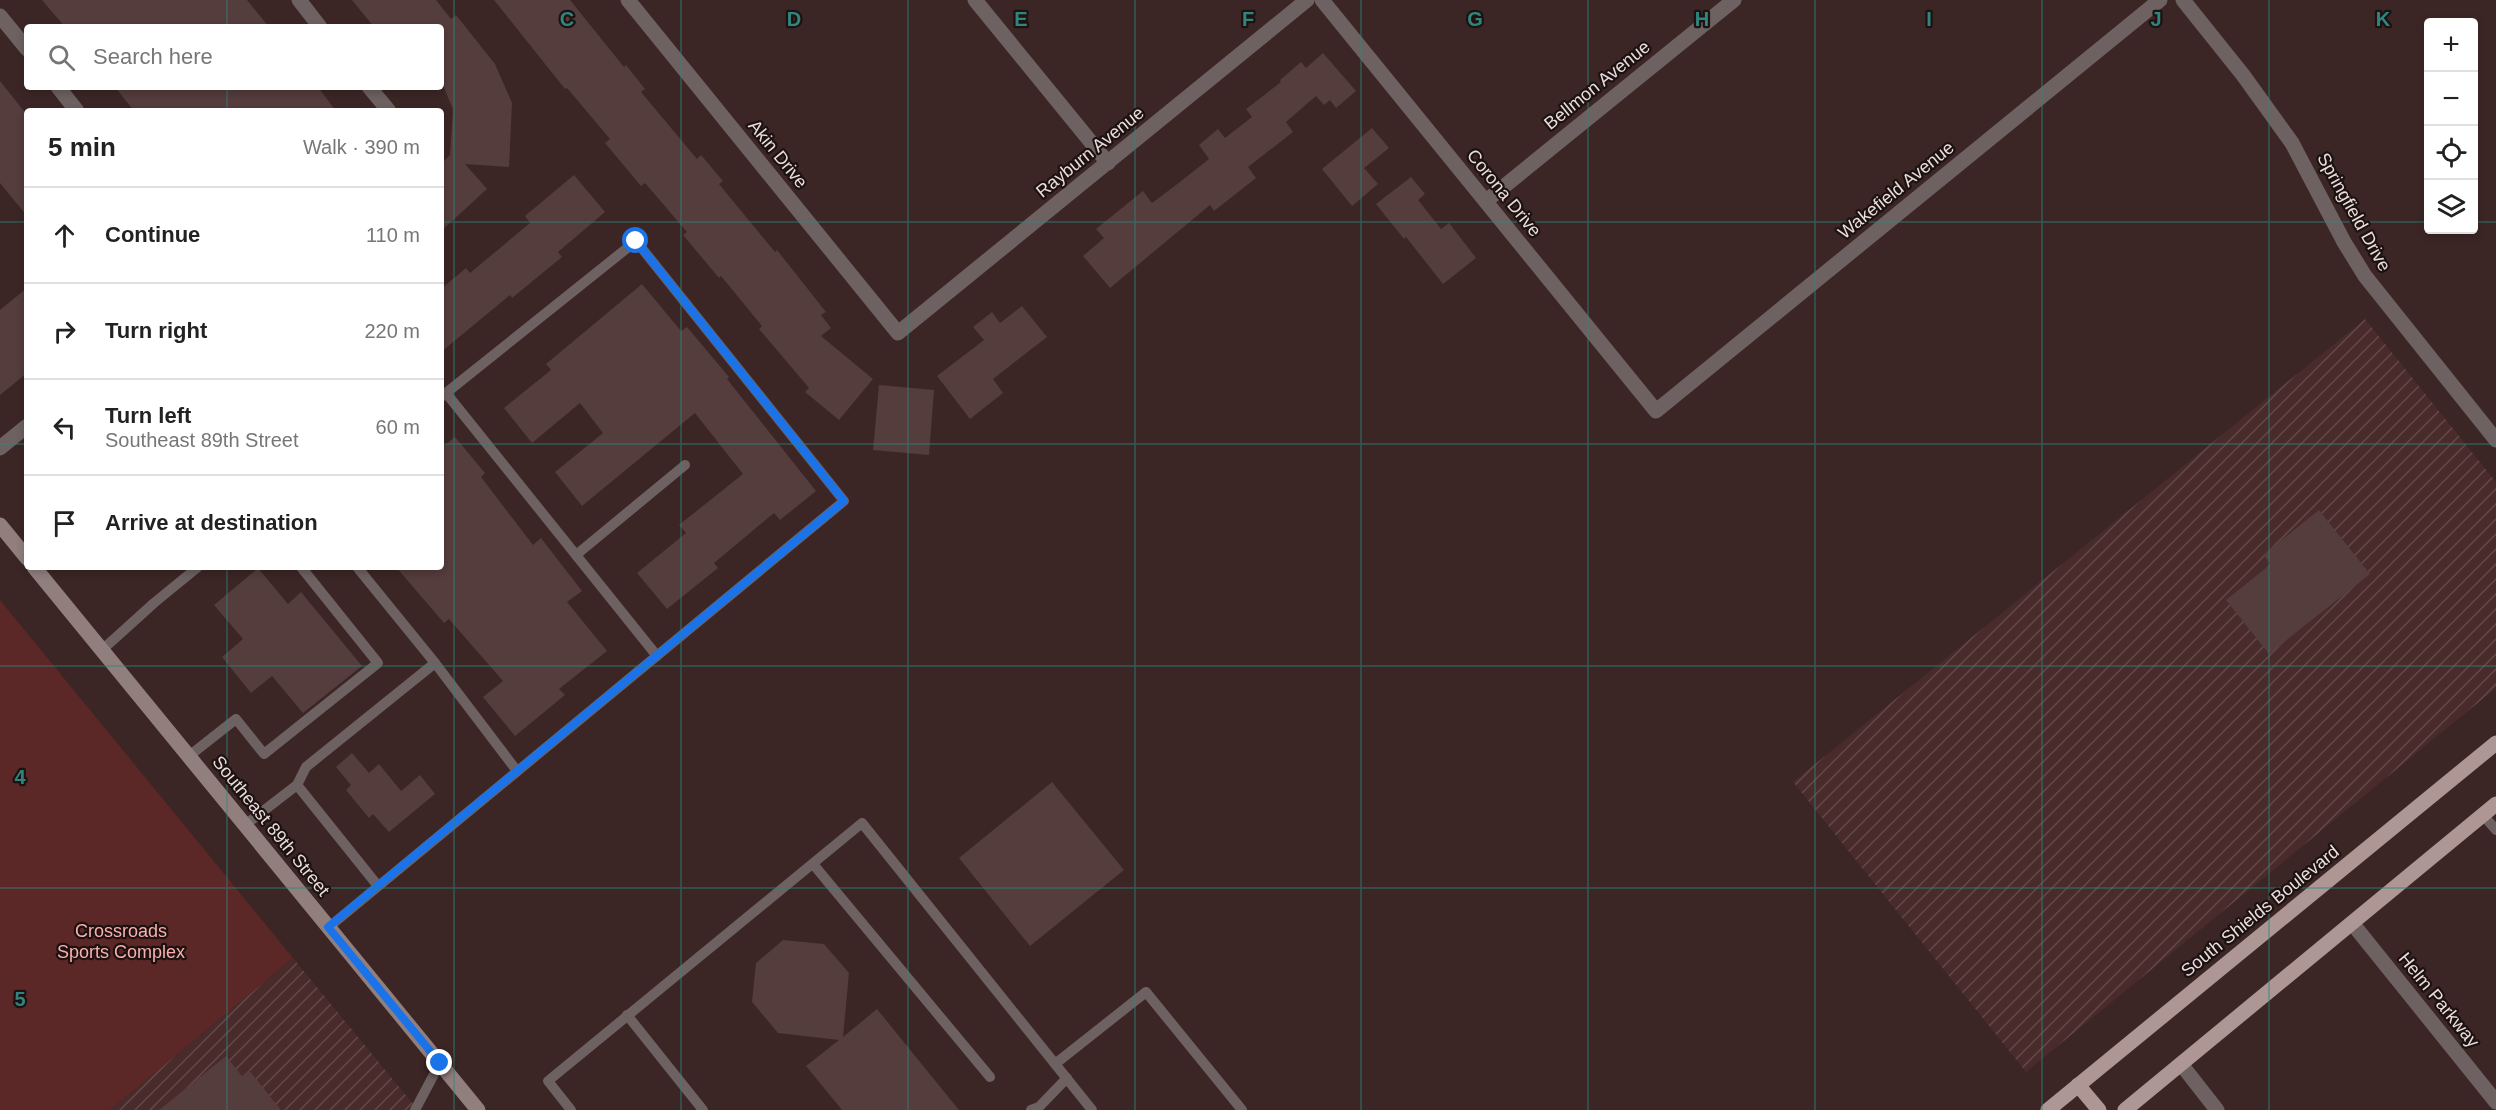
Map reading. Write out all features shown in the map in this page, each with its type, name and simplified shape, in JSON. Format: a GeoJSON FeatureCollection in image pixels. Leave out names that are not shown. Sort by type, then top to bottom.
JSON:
{"type":"FeatureCollection","features":[{"type":"Feature","properties":{"kind":"main road"},"geometry":{"type":"LineString","coordinates":[[0,525],[24,554]]}},
{"type":"Feature","properties":{"kind":"main road","name":"Southeast 89th Street"},"geometry":{"type":"LineString","coordinates":[[36,570],[478,1110]]}},
{"type":"Feature","properties":{"kind":"main road","name":"South Shields Boulevard"},"geometry":{"type":"LineString","coordinates":[[2048,1110],[2496,743]]}},
{"type":"Feature","properties":{"kind":"main road"},"geometry":{"type":"LineString","coordinates":[[2125,1110],[2496,804]]}},
{"type":"Feature","properties":{"kind":"main road"},"geometry":{"type":"LineString","coordinates":[[2078,1085],[2098,1110]]}},
{"type":"Feature","properties":{"kind":"street"},"geometry":{"type":"LineString","coordinates":[[299,0],[319,24]]}},
{"type":"Feature","properties":{"kind":"street","name":"Akin Drive"},"geometry":{"type":"LineString","coordinates":[[628,0],[898,333]]}},
{"type":"Feature","properties":{"kind":"street"},"geometry":{"type":"LineString","coordinates":[[975,0],[1108,162]]}},
{"type":"Feature","properties":{"kind":"street","name":"Rayburn Avenue"},"geometry":{"type":"LineString","coordinates":[[898,333],[1307,0]]}},
{"type":"Feature","properties":{"kind":"street","name":"Corona Drive"},"geometry":{"type":"LineString","coordinates":[[1322,0],[1656,411]]}},
{"type":"Feature","properties":{"kind":"street","name":"Bellmon Avenue"},"geometry":{"type":"LineString","coordinates":[[1486,201],[1734,0]]}},
{"type":"Feature","properties":{"kind":"street","name":"Wakefield Avenue"},"geometry":{"type":"LineString","coordinates":[[1656,411],[2160,0]]}},
{"type":"Feature","properties":{"kind":"street","name":"Springfield Drive"},"geometry":{"type":"LineString","coordinates":[[2183,0],[2243,75],[2292,143],[2344,242],[2365,276],[2496,440]]}},
{"type":"Feature","properties":{"kind":"street"},"geometry":{"type":"LineString","coordinates":[[0,16],[24,45]]}},
{"type":"Feature","properties":{"kind":"street"},"geometry":{"type":"LineString","coordinates":[[60,90],[75,108]]}},
{"type":"Feature","properties":{"kind":"street"},"geometry":{"type":"LineString","coordinates":[[372,90],[386,108]]}},
{"type":"Feature","properties":{"kind":"street"},"geometry":{"type":"LineString","coordinates":[[0,448],[24,428]]}},
{"type":"Feature","properties":{"kind":"street","name":"Helm Parkway"},"geometry":{"type":"LineString","coordinates":[[2352,923],[2496,1102]]}},
{"type":"Feature","properties":{"kind":"street"},"geometry":{"type":"LineString","coordinates":[[2181,1064],[2217,1110]]}},
{"type":"Feature","properties":{"kind":"lane"},"geometry":{"type":"LineString","coordinates":[[328,927],[844,501],[636,241],[444,394]]}},
{"type":"Feature","properties":{"kind":"lane"},"geometry":{"type":"LineString","coordinates":[[444,396],[657,656]]}},
{"type":"Feature","properties":{"kind":"lane"},"geometry":{"type":"LineString","coordinates":[[576,555],[685,465]]}},
{"type":"Feature","properties":{"kind":"lane"},"geometry":{"type":"LineString","coordinates":[[102,650],[194,570]]}},
{"type":"Feature","properties":{"kind":"lane"},"geometry":{"type":"LineString","coordinates":[[189,756],[236,719],[264,754],[378,663],[303,570]]}},
{"type":"Feature","properties":{"kind":"lane"},"geometry":{"type":"LineString","coordinates":[[359,570],[435,663],[517,771]]}},
{"type":"Feature","properties":{"kind":"lane"},"geometry":{"type":"LineString","coordinates":[[245,825],[297,785],[306,767],[435,663]]}},
{"type":"Feature","properties":{"kind":"lane"},"geometry":{"type":"LineString","coordinates":[[297,785],[378,886]]}},
{"type":"Feature","properties":{"kind":"lane"},"geometry":{"type":"LineString","coordinates":[[2483,815],[2496,830]]}},
{"type":"Feature","properties":{"kind":"lane"},"geometry":{"type":"LineString","coordinates":[[572,1110],[548,1081],[862,823],[1092,1110]]}},
{"type":"Feature","properties":{"kind":"lane"},"geometry":{"type":"LineString","coordinates":[[813,864],[990,1077]]}},
{"type":"Feature","properties":{"kind":"lane"},"geometry":{"type":"LineString","coordinates":[[1055,1064],[1146,992],[1242,1110]]}},
{"type":"Feature","properties":{"kind":"lane"},"geometry":{"type":"LineString","coordinates":[[627,1016],[703,1110]]}},
{"type":"Feature","properties":{"kind":"lane"},"geometry":{"type":"LineString","coordinates":[[415,1110],[440,1063]]}},
{"type":"Feature","properties":{"kind":"lane"},"geometry":{"type":"LineString","coordinates":[[1031,1110],[1039,1107],[1066,1078]]}},
{"type":"Feature","properties":{"kind":"shaded area"},"geometry":{"type":"Polygon","coordinates":[[[2365,319],[2496,482],[2496,688],[2026,1072],[1793,782],[2365,319]]]}},
{"type":"Feature","properties":{"kind":"shaded area"},"geometry":{"type":"Polygon","coordinates":[[[293,958],[418,1110],[110,1110],[293,958]]]}},
{"type":"Feature","properties":{"kind":"green space","name":"Crossroads Sports Complex"},"geometry":{"type":"Polygon","coordinates":[[[0,600],[293,958],[110,1110],[0,1110],[0,600]]]}},
{"type":"Feature","properties":{"kind":"building"},"geometry":{"type":"Polygon","coordinates":[[[42,0],[247,0],[267,24],[62,24],[42,0]]]}},
{"type":"Feature","properties":{"kind":"building"},"geometry":{"type":"Polygon","coordinates":[[[352,0],[436,0],[451,19],[456,15],[495,64],[512,103],[509,167],[465,164],[487,189],[444,228],[444,161],[450,155],[453,109],[444,88],[444,24],[372,24],[352,0]]]}},
{"type":"Feature","properties":{"kind":"building"},"geometry":{"type":"Polygon","coordinates":[[[494,0],[570,0],[624,67],[626,65],[645,89],[641,92],[697,159],[701,155],[723,181],[719,184],[775,252],[777,250],[826,312],[821,315],[831,328],[821,336],[873,379],[839,420],[805,392],[809,388],[759,329],[762,326],[721,276],[719,278],[683,235],[687,232],[645,183],[641,186],[605,143],[610,139],[567,88],[565,89],[494,0]]]}},
{"type":"Feature","properties":{"kind":"building"},"geometry":{"type":"Polygon","coordinates":[[[1323,53],[1356,91],[1336,108],[1330,100],[1324,105],[1316,96],[1286,122],[1293,132],[1248,167],[1256,178],[1214,211],[1210,205],[1110,288],[1083,256],[1104,238],[1096,229],[1143,191],[1152,203],[1176,185],[1209,159],[1199,145],[1218,129],[1225,138],[1252,117],[1246,109],[1281,82],[1280,80],[1301,62],[1306,68],[1323,53]]]}},
{"type":"Feature","properties":{"kind":"building"},"geometry":{"type":"Polygon","coordinates":[[[0,81],[24,111],[24,212],[0,183],[0,81]]]}},
{"type":"Feature","properties":{"kind":"building"},"geometry":{"type":"Polygon","coordinates":[[[117,90],[320,90],[334,108],[132,108],[117,90]]]}},
{"type":"Feature","properties":{"kind":"building"},"geometry":{"type":"Polygon","coordinates":[[[1372,128],[1389,148],[1364,168],[1378,184],[1352,206],[1322,169],[1372,128]]]}},
{"type":"Feature","properties":{"kind":"building"},"geometry":{"type":"Polygon","coordinates":[[[574,175],[605,212],[558,252],[562,257],[512,298],[510,295],[444,350],[444,286],[466,268],[470,273],[530,223],[525,216],[574,175]]]}},
{"type":"Feature","properties":{"kind":"building"},"geometry":{"type":"Polygon","coordinates":[[[1411,177],[1425,194],[1418,200],[1441,229],[1449,223],[1476,258],[1443,284],[1406,237],[1404,239],[1376,204],[1411,177]]]}},
{"type":"Feature","properties":{"kind":"building"},"geometry":{"type":"Polygon","coordinates":[[[642,284],[681,331],[687,327],[729,377],[727,379],[816,491],[780,520],[774,513],[714,563],[718,568],[667,609],[637,573],[686,533],[679,525],[743,474],[695,413],[582,506],[555,472],[603,433],[580,403],[532,443],[504,408],[551,370],[546,364],[642,284]]]}},
{"type":"Feature","properties":{"kind":"building"},"geometry":{"type":"Polygon","coordinates":[[[24,290],[24,375],[0,395],[0,310],[24,290]]]}},
{"type":"Feature","properties":{"kind":"building"},"geometry":{"type":"Polygon","coordinates":[[[1022,306],[1047,337],[993,379],[1003,393],[970,419],[937,376],[984,340],[973,327],[992,312],[1000,323],[1022,306]]]}},
{"type":"Feature","properties":{"kind":"building"},"geometry":{"type":"Polygon","coordinates":[[[879,385],[934,390],[929,455],[873,450],[879,385]]]}},
{"type":"Feature","properties":{"kind":"building"},"geometry":{"type":"Polygon","coordinates":[[[455,437],[485,473],[481,477],[533,545],[541,538],[582,591],[567,602],[607,651],[559,689],[565,695],[515,736],[483,697],[503,681],[449,619],[444,623],[399,570],[444,570],[444,446],[455,437]]]}},
{"type":"Feature","properties":{"kind":"building"},"geometry":{"type":"Polygon","coordinates":[[[2319,510],[2370,574],[2269,654],[2226,600],[2271,564],[2263,555],[2319,510]]]}},
{"type":"Feature","properties":{"kind":"building"},"geometry":{"type":"Polygon","coordinates":[[[256,570],[260,570],[288,604],[301,592],[362,666],[303,713],[272,676],[251,693],[222,657],[243,639],[214,605],[256,570]]]}},
{"type":"Feature","properties":{"kind":"building"},"geometry":{"type":"Polygon","coordinates":[[[352,753],[369,773],[379,764],[401,791],[420,775],[435,794],[389,832],[373,814],[369,818],[346,790],[351,785],[336,767],[352,753]]]}},
{"type":"Feature","properties":{"kind":"building"},"geometry":{"type":"Polygon","coordinates":[[[1052,782],[1124,870],[1030,946],[959,858],[1052,782]]]}},
{"type":"Feature","properties":{"kind":"building"},"geometry":{"type":"Polygon","coordinates":[[[783,940],[824,944],[849,973],[843,1037],[877,1009],[959,1110],[842,1110],[806,1066],[839,1040],[778,1033],[752,1002],[756,963],[783,940]]]}},
{"type":"Feature","properties":{"kind":"building"},"geometry":{"type":"Polygon","coordinates":[[[226,1056],[242,1076],[249,1070],[281,1110],[159,1110],[226,1056]]]}},
{"type":"Feature","properties":{"kind":"route"},"geometry":{"type":"LineString","coordinates":[[440,1063],[328,927],[844,501],[636,241]]}}]}
